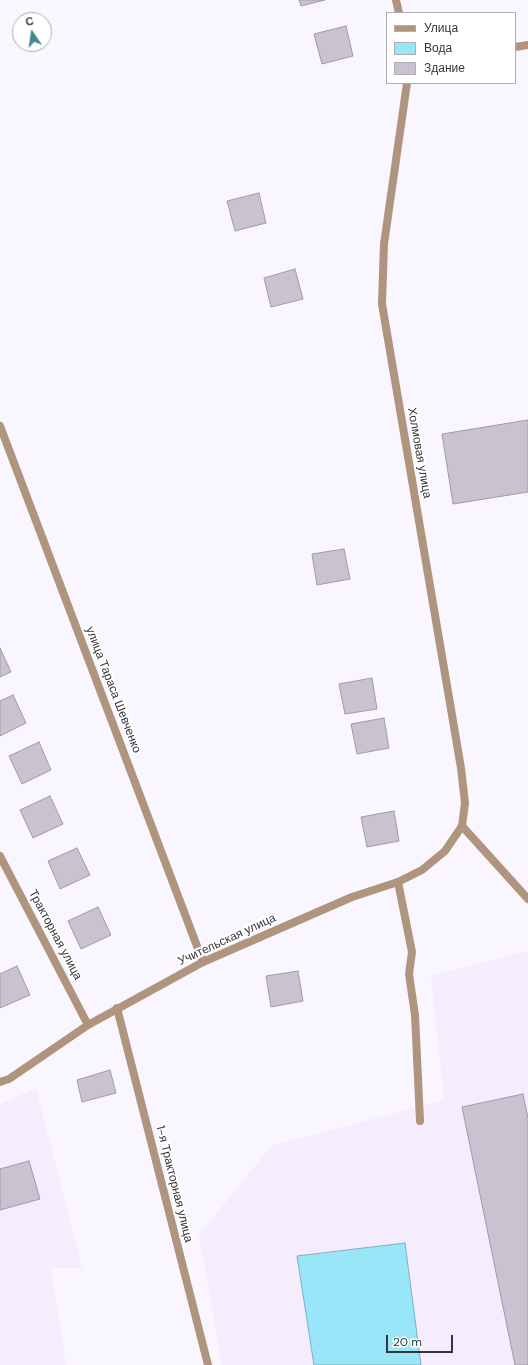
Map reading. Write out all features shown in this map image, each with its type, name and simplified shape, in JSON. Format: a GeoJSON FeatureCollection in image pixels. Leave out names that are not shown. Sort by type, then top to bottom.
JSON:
{"type":"FeatureCollection","features":[{"type":"Feature","properties":{"kind":"street"},"geometry":{"type":"LineString","coordinates":[[396,0],[399,12]]}},
{"type":"Feature","properties":{"kind":"street"},"geometry":{"type":"LineString","coordinates":[[516,47],[528,45]]}},
{"type":"Feature","properties":{"kind":"street","name":"Холмовая улица"},"geometry":{"type":"LineString","coordinates":[[407,84],[384,244],[382,304],[461,768],[465,803],[462,826]]}},
{"type":"Feature","properties":{"kind":"street","name":"улица Тараса Шевченко"},"geometry":{"type":"LineString","coordinates":[[0,426],[203,962]]}},
{"type":"Feature","properties":{"kind":"street"},"geometry":{"type":"LineString","coordinates":[[462,826],[528,899]]}},
{"type":"Feature","properties":{"kind":"street","name":"Учительская улица"},"geometry":{"type":"LineString","coordinates":[[0,1082],[9,1079],[88,1025],[203,962],[352,897],[398,882],[422,870],[445,851],[462,826]]}},
{"type":"Feature","properties":{"kind":"street","name":"Тракторная улица"},"geometry":{"type":"LineString","coordinates":[[0,856],[88,1025]]}},
{"type":"Feature","properties":{"kind":"street"},"geometry":{"type":"LineString","coordinates":[[398,882],[412,952],[409,974],[415,1015],[420,1121]]}},
{"type":"Feature","properties":{"kind":"street","name":"1-я Тракторная улица"},"geometry":{"type":"LineString","coordinates":[[117,1008],[208,1365]]}},
{"type":"Feature","properties":{"kind":"shaded area"},"geometry":{"type":"Polygon","coordinates":[[[528,951],[528,1365],[222,1365],[199,1235],[271,1146],[444,1100],[431,976],[528,951]]]}},
{"type":"Feature","properties":{"kind":"shaded area"},"geometry":{"type":"Polygon","coordinates":[[[36,1088],[82,1268],[51,1268],[66,1365],[0,1365],[0,1104],[36,1088]]]}},
{"type":"Feature","properties":{"kind":"water"},"geometry":{"type":"Polygon","coordinates":[[[405,1243],[421,1365],[314,1365],[297,1256],[405,1243]]]}},
{"type":"Feature","properties":{"kind":"building"},"geometry":{"type":"Polygon","coordinates":[[[299,0],[325,0],[301,6],[299,0]]]}},
{"type":"Feature","properties":{"kind":"building"},"geometry":{"type":"Polygon","coordinates":[[[346,26],[353,56],[322,64],[314,34],[346,26]]]}},
{"type":"Feature","properties":{"kind":"building"},"geometry":{"type":"Polygon","coordinates":[[[259,193],[266,223],[235,231],[227,201],[259,193]]]}},
{"type":"Feature","properties":{"kind":"building"},"geometry":{"type":"Polygon","coordinates":[[[295,269],[303,299],[271,307],[264,278],[295,269]]]}},
{"type":"Feature","properties":{"kind":"building"},"geometry":{"type":"Polygon","coordinates":[[[528,420],[528,492],[453,504],[442,434],[528,420]]]}},
{"type":"Feature","properties":{"kind":"building"},"geometry":{"type":"Polygon","coordinates":[[[344,549],[350,579],[317,585],[312,554],[344,549]]]}},
{"type":"Feature","properties":{"kind":"building"},"geometry":{"type":"Polygon","coordinates":[[[0,648],[11,672],[0,677],[0,648]]]}},
{"type":"Feature","properties":{"kind":"building"},"geometry":{"type":"Polygon","coordinates":[[[372,678],[377,709],[345,714],[339,684],[372,678]]]}},
{"type":"Feature","properties":{"kind":"building"},"geometry":{"type":"Polygon","coordinates":[[[13,695],[26,723],[0,736],[0,701],[13,695]]]}},
{"type":"Feature","properties":{"kind":"building"},"geometry":{"type":"Polygon","coordinates":[[[384,718],[389,748],[357,754],[351,724],[384,718]]]}},
{"type":"Feature","properties":{"kind":"building"},"geometry":{"type":"Polygon","coordinates":[[[39,742],[51,770],[22,784],[9,756],[39,742]]]}},
{"type":"Feature","properties":{"kind":"building"},"geometry":{"type":"Polygon","coordinates":[[[50,796],[63,824],[33,838],[20,810],[50,796]]]}},
{"type":"Feature","properties":{"kind":"building"},"geometry":{"type":"Polygon","coordinates":[[[394,811],[399,841],[367,847],[361,817],[394,811]]]}},
{"type":"Feature","properties":{"kind":"building"},"geometry":{"type":"Polygon","coordinates":[[[77,848],[90,875],[60,889],[48,861],[77,848]]]}},
{"type":"Feature","properties":{"kind":"building"},"geometry":{"type":"Polygon","coordinates":[[[98,907],[111,935],[81,949],[68,921],[98,907]]]}},
{"type":"Feature","properties":{"kind":"building"},"geometry":{"type":"Polygon","coordinates":[[[17,966],[30,995],[0,1008],[0,974],[17,966]]]}},
{"type":"Feature","properties":{"kind":"building"},"geometry":{"type":"Polygon","coordinates":[[[298,971],[303,1001],[271,1007],[266,976],[298,971]]]}},
{"type":"Feature","properties":{"kind":"building"},"geometry":{"type":"Polygon","coordinates":[[[110,1070],[116,1093],[82,1102],[77,1080],[110,1070]]]}},
{"type":"Feature","properties":{"kind":"building"},"geometry":{"type":"Polygon","coordinates":[[[523,1094],[528,1118],[528,1365],[515,1365],[462,1107],[523,1094]]]}},
{"type":"Feature","properties":{"kind":"building"},"geometry":{"type":"Polygon","coordinates":[[[29,1161],[40,1199],[0,1210],[0,1169],[29,1161]]]}}]}
